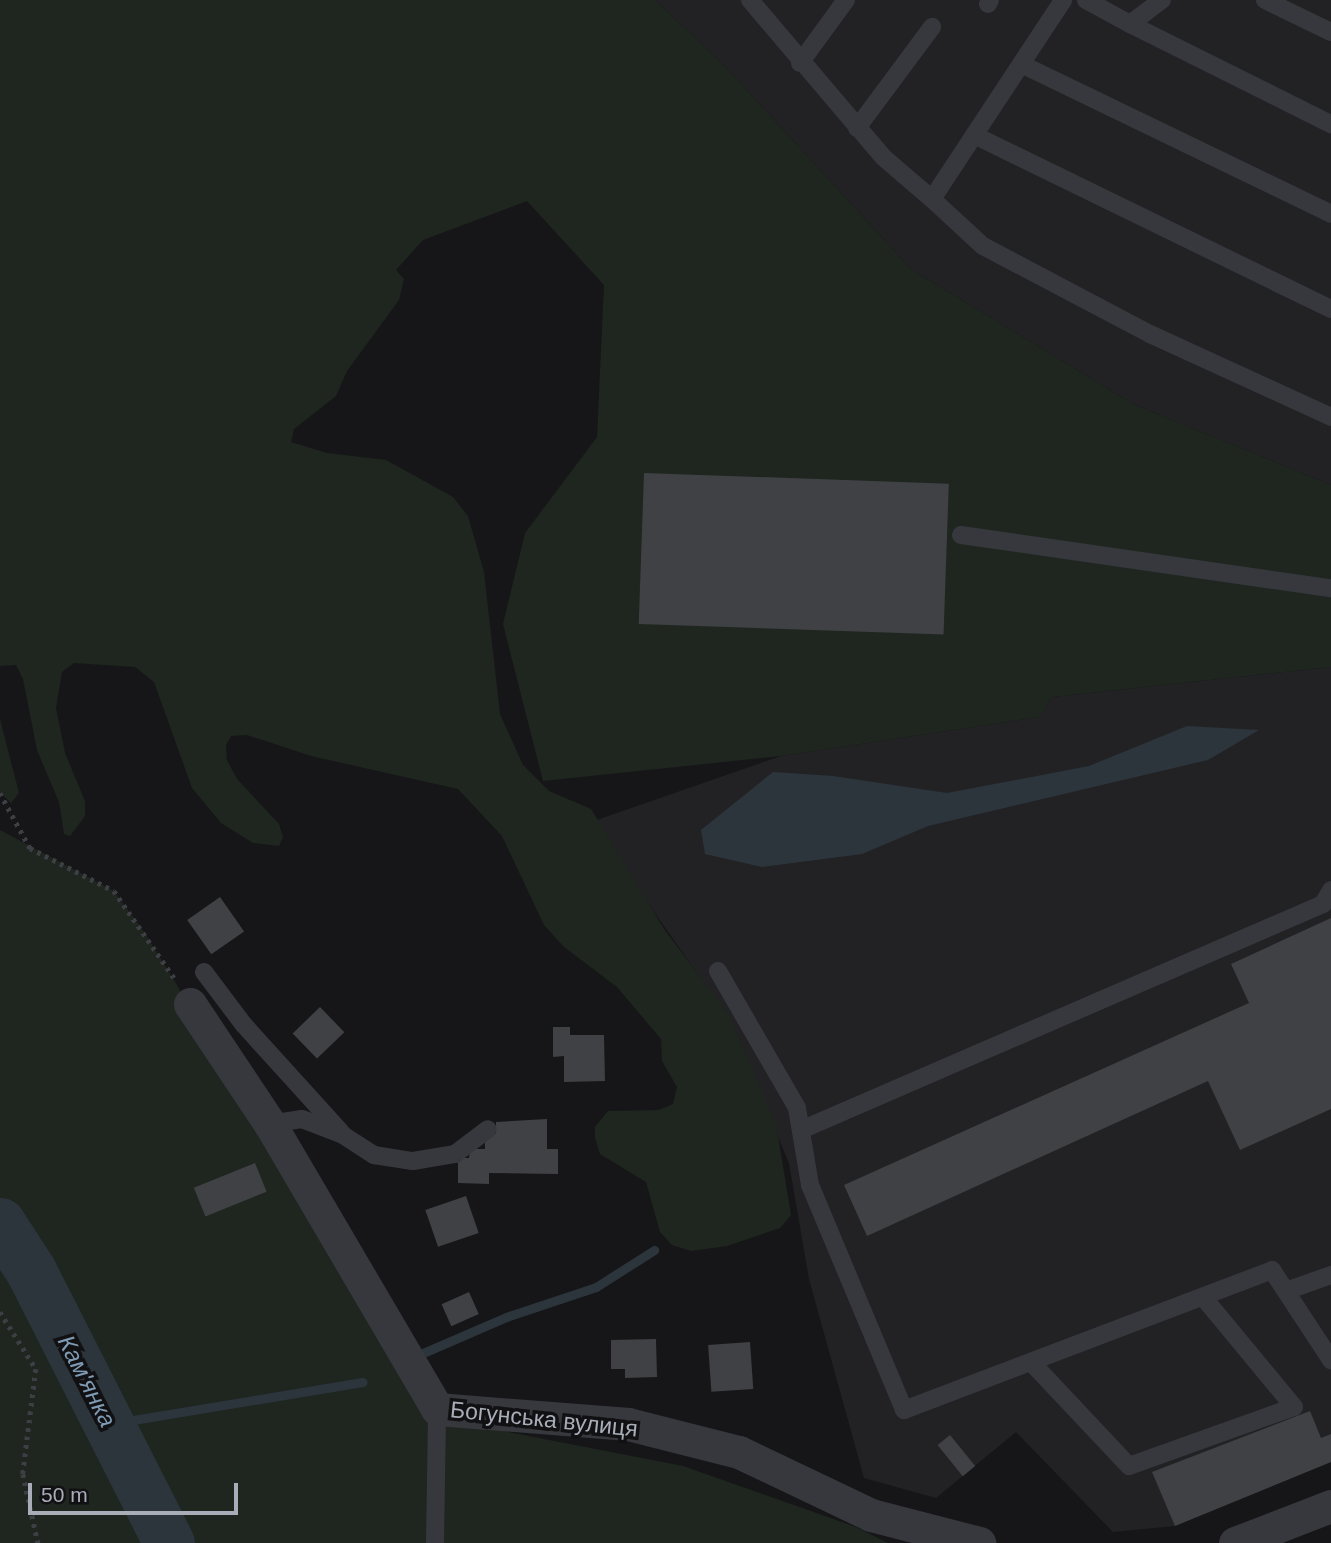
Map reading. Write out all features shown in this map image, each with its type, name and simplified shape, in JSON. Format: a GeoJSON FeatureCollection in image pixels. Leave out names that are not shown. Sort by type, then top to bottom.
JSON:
{"type":"FeatureCollection","features":[{"type":"Feature","properties":{"kind":"street","name":"Богунська вулиця"},"geometry":{"type":"LineString","coordinates":[[190,1004],[270,1124],[437,1409],[640,1427],[739,1452],[870,1516],[979,1543]]}},
{"type":"Feature","properties":{"kind":"street"},"geometry":{"type":"LineString","coordinates":[[1235,1543],[1331,1506]]}},
{"type":"Feature","properties":{"kind":"lane"},"geometry":{"type":"LineString","coordinates":[[750,0],[857,128],[984,246],[1150,334],[1331,417]]}},
{"type":"Feature","properties":{"kind":"lane"},"geometry":{"type":"LineString","coordinates":[[800,63],[846,0]]}},
{"type":"Feature","properties":{"kind":"lane"},"geometry":{"type":"LineString","coordinates":[[932,199],[1063,0]]}},
{"type":"Feature","properties":{"kind":"lane"},"geometry":{"type":"LineString","coordinates":[[1086,0],[1331,124]]}},
{"type":"Feature","properties":{"kind":"lane"},"geometry":{"type":"LineString","coordinates":[[1130,24],[1161,0]]}},
{"type":"Feature","properties":{"kind":"lane"},"geometry":{"type":"LineString","coordinates":[[1265,0],[1331,32]]}},
{"type":"Feature","properties":{"kind":"lane"},"geometry":{"type":"LineString","coordinates":[[857,128],[932,27]]}},
{"type":"Feature","properties":{"kind":"lane"},"geometry":{"type":"LineString","coordinates":[[1021,64],[1331,214]]}},
{"type":"Feature","properties":{"kind":"lane"},"geometry":{"type":"LineString","coordinates":[[974,135],[1331,309]]}},
{"type":"Feature","properties":{"kind":"lane"},"geometry":{"type":"LineString","coordinates":[[961,535],[1331,588]]}},
{"type":"Feature","properties":{"kind":"lane"},"geometry":{"type":"LineString","coordinates":[[801,1130],[1323,904],[1331,890]]}},
{"type":"Feature","properties":{"kind":"lane"},"geometry":{"type":"LineString","coordinates":[[718,971],[797,1108],[810,1185],[904,1410],[1272,1270],[1331,1360]]}},
{"type":"Feature","properties":{"kind":"lane"},"geometry":{"type":"LineString","coordinates":[[204,972],[244,1025],[343,1135]]}},
{"type":"Feature","properties":{"kind":"lane"},"geometry":{"type":"LineString","coordinates":[[270,1124],[302,1119],[343,1135],[374,1155],[413,1161],[455,1153],[488,1129]]}},
{"type":"Feature","properties":{"kind":"lane"},"geometry":{"type":"LineString","coordinates":[[1286,1291],[1331,1275]]}},
{"type":"Feature","properties":{"kind":"lane"},"geometry":{"type":"LineString","coordinates":[[1031,1362],[1129,1466],[1294,1407],[1202,1297]]}},
{"type":"Feature","properties":{"kind":"lane"},"geometry":{"type":"LineString","coordinates":[[435,1543],[437,1409]]}},
{"type":"Feature","properties":{"kind":"path"},"geometry":{"type":"LineString","coordinates":[[0,793],[30,848],[114,891],[190,1004]]}},
{"type":"Feature","properties":{"kind":"path"},"geometry":{"type":"LineString","coordinates":[[0,1312],[36,1369],[23,1474],[38,1543]]}},
{"type":"Feature","properties":{"kind":"shaded area"},"geometry":{"type":"Polygon","coordinates":[[[0,0],[655,0],[723,64],[911,269],[1133,404],[1331,485],[1331,667],[1052,697],[1040,717],[781,756],[543,781],[503,624],[525,533],[597,437],[604,285],[527,201],[423,240],[396,270],[404,279],[399,300],[347,371],[336,396],[294,429],[291,442],[327,453],[386,460],[453,497],[468,516],[484,572],[500,714],[523,765],[549,791],[591,809],[664,929],[729,1015],[776,1124],[791,1215],[780,1228],[727,1246],[691,1251],[672,1245],[660,1232],[646,1182],[600,1154],[595,1138],[595,1127],[608,1111],[659,1110],[673,1104],[677,1087],[662,1061],[661,1039],[617,987],[564,947],[544,925],[502,836],[458,789],[311,756],[247,735],[231,736],[226,745],[227,760],[237,779],[279,824],[283,837],[279,846],[253,843],[221,823],[192,788],[154,682],[135,667],[74,663],[62,672],[56,708],[65,753],[85,801],[85,816],[70,836],[64,834],[59,802],[37,750],[23,679],[16,665],[0,666],[0,0]]]}},
{"type":"Feature","properties":{"kind":"shaded area"},"geometry":{"type":"Polygon","coordinates":[[[655,0],[1331,0],[1331,485],[1133,404],[911,269],[723,64],[655,0]]]}},
{"type":"Feature","properties":{"kind":"shaded area"},"geometry":{"type":"Polygon","coordinates":[[[1331,667],[1331,1462],[1175,1526],[1113,1532],[1016,1432],[936,1498],[864,1478],[809,1279],[789,1163],[725,1013],[591,822],[781,756],[1040,717],[1052,697],[1331,667]]]}},
{"type":"Feature","properties":{"kind":"shaded area"},"geometry":{"type":"Polygon","coordinates":[[[0,719],[19,793],[11,803],[0,792],[0,719]]]}},
{"type":"Feature","properties":{"kind":"shaded area"},"geometry":{"type":"Polygon","coordinates":[[[1187,726],[1259,730],[1208,760],[928,826],[862,854],[762,867],[705,854],[701,830],[773,772],[833,776],[947,793],[1089,766],[1187,726]]]}},
{"type":"Feature","properties":{"kind":"shaded area"},"geometry":{"type":"Polygon","coordinates":[[[0,830],[114,891],[145,933],[437,1409],[498,1430],[683,1466],[856,1527],[888,1543],[0,1543],[0,830]]]}},
{"type":"Feature","properties":{"kind":"building"},"geometry":{"type":"Polygon","coordinates":[[[644,473],[949,484],[944,635],[639,624],[644,473]]]}},
{"type":"Feature","properties":{"kind":"building"},"geometry":{"type":"Polygon","coordinates":[[[220,897],[244,931],[211,954],[187,920],[220,897]]]}},
{"type":"Feature","properties":{"kind":"building"},"geometry":{"type":"Polygon","coordinates":[[[1331,918],[1331,1109],[1240,1150],[1208,1081],[867,1236],[844,1185],[1249,1003],[1231,964],[1331,918]]]}},
{"type":"Feature","properties":{"kind":"building"},"geometry":{"type":"Polygon","coordinates":[[[320,1007],[344,1032],[317,1059],[293,1033],[320,1007]]]}},
{"type":"Feature","properties":{"kind":"building"},"geometry":{"type":"Polygon","coordinates":[[[553,1027],[570,1027],[570,1035],[604,1035],[605,1081],[564,1082],[564,1056],[553,1057],[553,1027]]]}},
{"type":"Feature","properties":{"kind":"building"},"geometry":{"type":"Polygon","coordinates":[[[547,1119],[547,1149],[558,1149],[558,1174],[489,1173],[489,1184],[458,1183],[458,1158],[469,1158],[470,1149],[485,1149],[485,1133],[496,1134],[496,1122],[547,1119]]]}},
{"type":"Feature","properties":{"kind":"building"},"geometry":{"type":"Polygon","coordinates":[[[255,1163],[267,1192],[205,1216],[194,1188],[255,1163]]]}},
{"type":"Feature","properties":{"kind":"building"},"geometry":{"type":"Polygon","coordinates":[[[466,1196],[479,1233],[438,1247],[425,1210],[466,1196]]]}},
{"type":"Feature","properties":{"kind":"building"},"geometry":{"type":"Polygon","coordinates":[[[469,1292],[479,1314],[451,1326],[442,1304],[469,1292]]]}},
{"type":"Feature","properties":{"kind":"building"},"geometry":{"type":"Polygon","coordinates":[[[656,1339],[657,1377],[625,1378],[625,1369],[611,1369],[611,1340],[656,1339]]]}},
{"type":"Feature","properties":{"kind":"building"},"geometry":{"type":"Polygon","coordinates":[[[750,1342],[753,1389],[711,1392],[708,1345],[750,1342]]]}},
{"type":"Feature","properties":{"kind":"building"},"geometry":{"type":"Polygon","coordinates":[[[1310,1411],[1321,1438],[1331,1434],[1331,1462],[1175,1526],[1152,1472],[1310,1411]]]}},
{"type":"Feature","properties":{"kind":"building"},"geometry":{"type":"Polygon","coordinates":[[[950,1435],[975,1466],[963,1476],[938,1445],[950,1435]]]}},
{"type":"Feature","properties":{"kind":"waterway","name":"Кам'янка"},"geometry":{"type":"LineString","coordinates":[[0,1223],[31,1271],[169,1543]]}},
{"type":"Feature","properties":{"kind":"waterway"},"geometry":{"type":"LineString","coordinates":[[416,1356],[506,1317],[596,1287],[654,1250]]}},
{"type":"Feature","properties":{"kind":"waterway"},"geometry":{"type":"LineString","coordinates":[[109,1424],[363,1382]]}}]}
